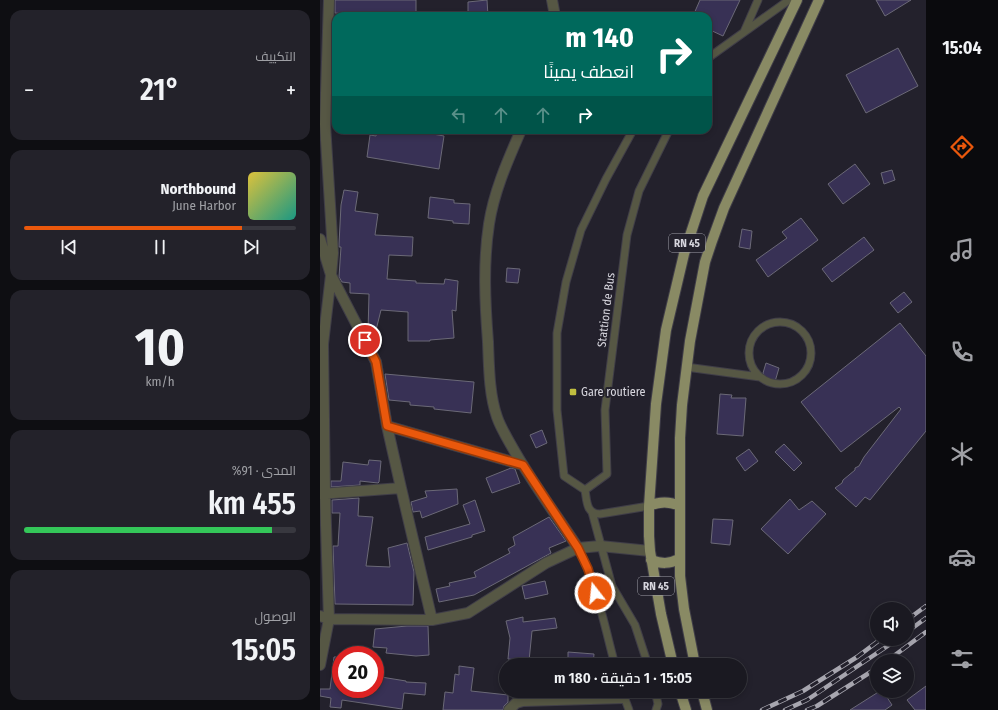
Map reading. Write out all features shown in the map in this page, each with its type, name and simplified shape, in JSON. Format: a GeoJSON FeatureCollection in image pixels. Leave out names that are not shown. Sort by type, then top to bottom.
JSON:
{"type":"FeatureCollection","features":[{"type":"Feature","properties":{"kind":"main road","name":"RN 45"},"geometry":{"type":"LineString","coordinates":[[671,658],[662,620],[651,556],[650,506],[656,404],[674,293],[686,248],[703,196],[797,0]]}},
{"type":"Feature","properties":{"kind":"main road","name":"RN 45"},"geometry":{"type":"LineString","coordinates":[[694,658],[681,593],[679,559],[680,438],[686,367],[705,262],[724,208],[819,0]]}},
{"type":"Feature","properties":{"kind":"main road"},"geometry":{"type":"LineString","coordinates":[[650,506],[662,502],[680,506]]}},
{"type":"Feature","properties":{"kind":"main road"},"geometry":{"type":"LineString","coordinates":[[651,556],[657,562],[668,563],[679,559]]}},
{"type":"Feature","properties":{"kind":"main road"},"geometry":{"type":"LineString","coordinates":[[682,698],[686,710]]}},
{"type":"Feature","properties":{"kind":"main road"},"geometry":{"type":"LineString","coordinates":[[704,698],[707,710]]}},
{"type":"Feature","properties":{"kind":"street"},"geometry":{"type":"LineString","coordinates":[[320,665],[325,618],[321,344],[333,253],[326,124],[329,0]]}},
{"type":"Feature","properties":{"kind":"street"},"geometry":{"type":"LineString","coordinates":[[552,0],[554,12]]}},
{"type":"Feature","properties":{"kind":"street"},"geometry":{"type":"LineString","coordinates":[[519,134],[504,169],[489,223],[485,267],[489,360],[493,402],[497,418],[523,465],[578,548]]}},
{"type":"Feature","properties":{"kind":"street"},"geometry":{"type":"LineString","coordinates":[[320,239],[331,275],[376,362],[387,426],[432,620]]}},
{"type":"Feature","properties":{"kind":"street"},"geometry":{"type":"LineString","coordinates":[[387,426],[523,465]]}},
{"type":"Feature","properties":{"kind":"street"},"geometry":{"type":"LineString","coordinates":[[322,494],[401,488]]}},
{"type":"Feature","properties":{"kind":"street"},"geometry":{"type":"LineString","coordinates":[[325,618],[432,620],[468,613],[546,563],[578,548],[600,546],[651,556]]}},
{"type":"Feature","properties":{"kind":"street"},"geometry":{"type":"LineString","coordinates":[[509,710],[516,703],[523,701],[573,698]]}},
{"type":"Feature","properties":{"kind":"lane"},"geometry":{"type":"LineString","coordinates":[[743,34],[758,0]]}},
{"type":"Feature","properties":{"kind":"lane"},"geometry":{"type":"LineString","coordinates":[[712,56],[789,0]]}},
{"type":"Feature","properties":{"kind":"lane"},"geometry":{"type":"LineString","coordinates":[[631,134],[606,179],[581,230],[566,282],[557,333],[557,410],[564,476],[585,490],[588,509],[592,512],[600,514],[650,506]]}},
{"type":"Feature","properties":{"kind":"lane","name":"Stattion de Bus"},"geometry":{"type":"LineString","coordinates":[[585,490],[607,474],[605,410],[627,235],[639,191],[667,134]]}},
{"type":"Feature","properties":{"kind":"lane"},"geometry":{"type":"LineString","coordinates":[[686,367],[760,377],[769,382],[779,384],[789,383],[806,371],[810,362],[811,352],[809,342],[804,333],[796,326],[786,322],[776,322],[766,325],[758,331],[752,339],[749,349],[749,360],[753,369],[760,377]]}},
{"type":"Feature","properties":{"kind":"lane"},"geometry":{"type":"LineString","coordinates":[[592,512],[612,586],[635,626],[646,658]]}},
{"type":"Feature","properties":{"kind":"lane"},"geometry":{"type":"LineString","coordinates":[[578,548],[591,579],[613,658]]}},
{"type":"Feature","properties":{"kind":"lane"},"geometry":{"type":"LineString","coordinates":[[624,698],[629,710]]}},
{"type":"Feature","properties":{"kind":"lane"},"geometry":{"type":"LineString","coordinates":[[656,710],[658,704],[657,698]]}},
{"type":"Feature","properties":{"kind":"building"},"geometry":{"type":"Polygon","coordinates":[[[335,0],[416,0],[416,12],[335,12],[335,0]]]}},
{"type":"Feature","properties":{"kind":"building"},"geometry":{"type":"Polygon","coordinates":[[[487,0],[488,12],[468,12],[468,2],[487,0]]]}},
{"type":"Feature","properties":{"kind":"building"},"geometry":{"type":"Polygon","coordinates":[[[700,0],[740,0],[723,36],[712,31],[712,12],[695,12],[700,0]]]}},
{"type":"Feature","properties":{"kind":"building"},"geometry":{"type":"Polygon","coordinates":[[[876,0],[911,0],[885,16],[876,0]]]}},
{"type":"Feature","properties":{"kind":"building"},"geometry":{"type":"Polygon","coordinates":[[[898,48],[918,86],[866,113],[846,75],[898,48]]]}},
{"type":"Feature","properties":{"kind":"building"},"geometry":{"type":"Polygon","coordinates":[[[376,134],[433,134],[444,136],[439,169],[367,157],[370,135],[376,136],[376,134]]]}},
{"type":"Feature","properties":{"kind":"building"},"geometry":{"type":"Polygon","coordinates":[[[855,164],[870,184],[843,204],[828,184],[855,164]]]}},
{"type":"Feature","properties":{"kind":"building"},"geometry":{"type":"Polygon","coordinates":[[[892,170],[895,180],[884,184],[881,173],[892,170]]]}},
{"type":"Feature","properties":{"kind":"building"},"geometry":{"type":"Polygon","coordinates":[[[344,190],[358,192],[355,211],[378,214],[375,235],[413,237],[412,256],[389,255],[387,279],[416,281],[416,283],[444,284],[445,279],[458,281],[456,311],[452,310],[454,338],[430,341],[408,341],[408,312],[381,310],[373,342],[368,332],[369,294],[350,293],[350,283],[342,282],[339,277],[341,205],[344,190]]]}},
{"type":"Feature","properties":{"kind":"building"},"geometry":{"type":"Polygon","coordinates":[[[430,197],[454,200],[454,203],[470,204],[469,224],[453,223],[453,221],[428,218],[430,197]]]}},
{"type":"Feature","properties":{"kind":"building"},"geometry":{"type":"Polygon","coordinates":[[[801,218],[818,240],[768,277],[756,260],[787,238],[782,232],[801,218]]]}},
{"type":"Feature","properties":{"kind":"building"},"geometry":{"type":"Polygon","coordinates":[[[742,229],[752,231],[750,249],[739,247],[742,229]]]}},
{"type":"Feature","properties":{"kind":"building"},"geometry":{"type":"Polygon","coordinates":[[[864,237],[874,250],[832,282],[822,269],[864,237]]]}},
{"type":"Feature","properties":{"kind":"building"},"geometry":{"type":"Polygon","coordinates":[[[507,268],[520,269],[518,283],[506,282],[507,268]]]}},
{"type":"Feature","properties":{"kind":"building"},"geometry":{"type":"Polygon","coordinates":[[[904,292],[912,302],[898,313],[890,303],[904,292]]]}},
{"type":"Feature","properties":{"kind":"building"},"geometry":{"type":"Polygon","coordinates":[[[900,323],[926,356],[926,431],[870,500],[865,497],[856,507],[835,488],[855,470],[855,468],[859,466],[864,457],[901,409],[899,407],[841,452],[801,402],[900,323]]]}},
{"type":"Feature","properties":{"kind":"building"},"geometry":{"type":"Polygon","coordinates":[[[766,363],[779,368],[774,385],[762,382],[765,378],[763,373],[766,363]]]}},
{"type":"Feature","properties":{"kind":"building"},"geometry":{"type":"Polygon","coordinates":[[[385,374],[474,382],[471,413],[434,409],[434,407],[410,405],[410,402],[389,400],[385,374]]]}},
{"type":"Feature","properties":{"kind":"building"},"geometry":{"type":"Polygon","coordinates":[[[720,394],[732,395],[731,398],[746,398],[743,436],[717,434],[720,394]]]}},
{"type":"Feature","properties":{"kind":"building"},"geometry":{"type":"Polygon","coordinates":[[[542,430],[547,443],[536,448],[530,435],[542,430]]]}},
{"type":"Feature","properties":{"kind":"building"},"geometry":{"type":"Polygon","coordinates":[[[784,444],[802,463],[794,471],[775,452],[784,444]]]}},
{"type":"Feature","properties":{"kind":"building"},"geometry":{"type":"Polygon","coordinates":[[[749,449],[758,461],[745,471],[736,458],[749,449]]]}},
{"type":"Feature","properties":{"kind":"building"},"geometry":{"type":"Polygon","coordinates":[[[369,460],[381,461],[378,483],[360,481],[360,485],[331,487],[331,481],[341,481],[343,462],[368,465],[369,460]]]}},
{"type":"Feature","properties":{"kind":"building"},"geometry":{"type":"Polygon","coordinates":[[[511,468],[515,469],[520,483],[492,493],[486,478],[511,468]]]}},
{"type":"Feature","properties":{"kind":"building"},"geometry":{"type":"Polygon","coordinates":[[[457,489],[458,504],[422,518],[420,511],[413,512],[411,502],[427,497],[425,491],[457,489]]]}},
{"type":"Feature","properties":{"kind":"building"},"geometry":{"type":"Polygon","coordinates":[[[359,498],[358,516],[373,517],[366,566],[390,567],[388,548],[407,543],[414,572],[413,605],[335,604],[333,546],[338,546],[340,513],[332,513],[332,500],[359,498]]]}},
{"type":"Feature","properties":{"kind":"building"},"geometry":{"type":"Polygon","coordinates":[[[790,499],[799,510],[812,501],[826,514],[788,554],[761,529],[790,499]]]}},
{"type":"Feature","properties":{"kind":"building"},"geometry":{"type":"Polygon","coordinates":[[[475,500],[485,531],[472,535],[472,537],[428,550],[425,537],[470,524],[463,505],[475,500]]]}},
{"type":"Feature","properties":{"kind":"building"},"geometry":{"type":"Polygon","coordinates":[[[549,517],[566,541],[549,548],[551,553],[474,595],[439,602],[436,589],[450,586],[449,583],[476,577],[474,572],[510,553],[508,549],[515,545],[513,537],[549,517]]]}},
{"type":"Feature","properties":{"kind":"building"},"geometry":{"type":"Polygon","coordinates":[[[713,519],[733,520],[730,545],[711,543],[713,519]]]}},
{"type":"Feature","properties":{"kind":"building"},"geometry":{"type":"Polygon","coordinates":[[[545,581],[548,594],[525,599],[522,586],[545,581]]]}},
{"type":"Feature","properties":{"kind":"building"},"geometry":{"type":"Polygon","coordinates":[[[523,617],[523,622],[555,618],[557,628],[532,631],[529,658],[508,658],[510,638],[506,621],[523,617]]]}},
{"type":"Feature","properties":{"kind":"building"},"geometry":{"type":"Polygon","coordinates":[[[428,626],[429,655],[416,656],[386,653],[387,648],[384,648],[384,646],[373,646],[375,629],[428,626]]]}},
{"type":"Feature","properties":{"kind":"building"},"geometry":{"type":"Polygon","coordinates":[[[568,652],[594,654],[594,658],[568,658],[568,652]]]}},
{"type":"Feature","properties":{"kind":"building"},"geometry":{"type":"Polygon","coordinates":[[[459,666],[474,668],[471,691],[499,694],[499,698],[508,698],[508,702],[504,706],[503,710],[443,710],[445,692],[453,693],[455,674],[459,675],[459,666]]]}},
{"type":"Feature","properties":{"kind":"building"},"geometry":{"type":"Polygon","coordinates":[[[332,673],[332,698],[384,698],[384,677],[406,682],[426,683],[425,695],[404,693],[402,709],[342,700],[341,708],[330,707],[331,698],[320,696],[320,689],[330,689],[332,673]]]}},
{"type":"Feature","properties":{"kind":"building"},"geometry":{"type":"Polygon","coordinates":[[[926,686],[926,710],[915,710],[907,700],[914,698],[914,695],[926,686]]]}},
{"type":"Feature","properties":{"kind":"building"},"geometry":{"type":"Polygon","coordinates":[[[870,697],[888,698],[892,705],[885,710],[850,710],[870,697]]]}},
{"type":"Feature","properties":{"kind":"railway"},"geometry":{"type":"LineString","coordinates":[[914,615],[926,606]]}},
{"type":"Feature","properties":{"kind":"railway"},"geometry":{"type":"LineString","coordinates":[[914,627],[926,618]]}},
{"type":"Feature","properties":{"kind":"railway"},"geometry":{"type":"LineString","coordinates":[[896,654],[926,632]]}},
{"type":"Feature","properties":{"kind":"railway"},"geometry":{"type":"LineString","coordinates":[[762,710],[803,691],[872,646]]}},
{"type":"Feature","properties":{"kind":"railway"},"geometry":{"type":"LineString","coordinates":[[785,710],[807,700],[888,646]]}},
{"type":"Feature","properties":{"kind":"railway"},"geometry":{"type":"LineString","coordinates":[[807,710],[817,706],[870,672]]}},
{"type":"Feature","properties":{"kind":"place","name":"Gare routiere"},"geometry":{"type":"Point","coordinates":[573,392]}},
{"type":"Feature","properties":{"kind":"route"},"geometry":{"type":"LineString","coordinates":[[365,340],[376,362],[387,426],[523,465],[578,548],[588,569],[595,593]]}}]}
